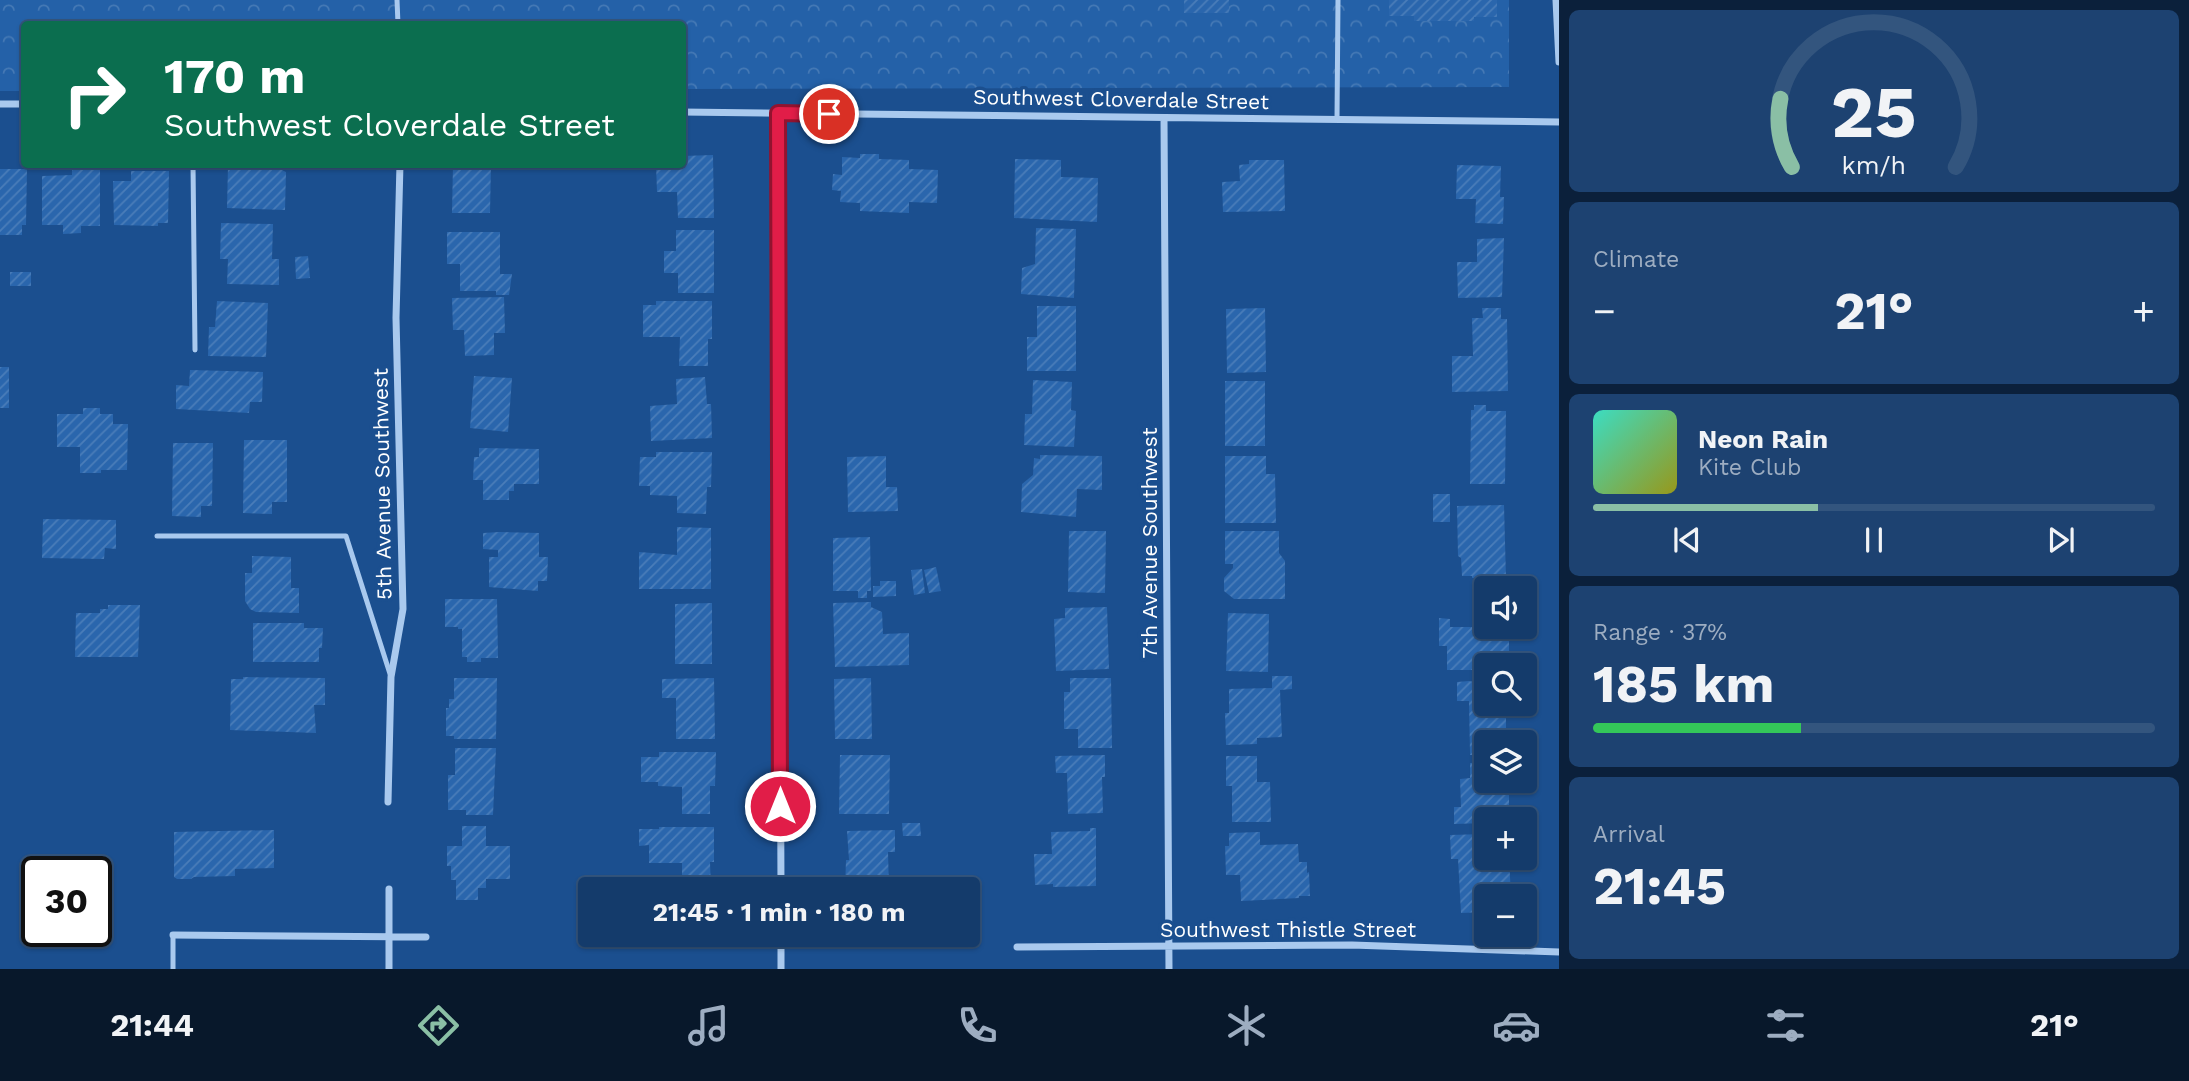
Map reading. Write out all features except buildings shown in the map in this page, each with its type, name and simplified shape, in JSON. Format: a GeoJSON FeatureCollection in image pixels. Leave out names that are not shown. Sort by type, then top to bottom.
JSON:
{"type":"FeatureCollection","features":[{"type":"Feature","properties":{"kind":"street"},"geometry":{"type":"LineString","coordinates":[[1556,0],[1559,62]]}},
{"type":"Feature","properties":{"kind":"street"},"geometry":{"type":"LineString","coordinates":[[0,104],[21,104]]}},
{"type":"Feature","properties":{"kind":"street","name":"Southwest Cloverdale Street"},"geometry":{"type":"LineString","coordinates":[[686,112],[1559,122]]}},
{"type":"Feature","properties":{"kind":"street"},"geometry":{"type":"LineString","coordinates":[[778,113],[781,877]]}},
{"type":"Feature","properties":{"kind":"street","name":"7th Avenue Southwest"},"geometry":{"type":"LineString","coordinates":[[1164,118],[1168,969]]}},
{"type":"Feature","properties":{"kind":"street","name":"5th Avenue Southwest"},"geometry":{"type":"LineString","coordinates":[[388,802],[391,677],[403,609],[396,318],[400,168]]}},
{"type":"Feature","properties":{"kind":"street"},"geometry":{"type":"LineString","coordinates":[[389,889],[389,969]]}},
{"type":"Feature","properties":{"kind":"street"},"geometry":{"type":"LineString","coordinates":[[173,935],[426,937]]}},
{"type":"Feature","properties":{"kind":"street","name":"Southwest Thistle Street"},"geometry":{"type":"LineString","coordinates":[[1017,947],[1352,945],[1559,952]]}},
{"type":"Feature","properties":{"kind":"street"},"geometry":{"type":"LineString","coordinates":[[781,947],[781,969]]}},
{"type":"Feature","properties":{"kind":"lane"},"geometry":{"type":"LineString","coordinates":[[397,0],[398,21]]}},
{"type":"Feature","properties":{"kind":"lane"},"geometry":{"type":"LineString","coordinates":[[1336,119],[1338,0]]}},
{"type":"Feature","properties":{"kind":"lane"},"geometry":{"type":"LineString","coordinates":[[193,168],[195,350]]}},
{"type":"Feature","properties":{"kind":"lane"},"geometry":{"type":"LineString","coordinates":[[157,536],[346,536],[391,677]]}},
{"type":"Feature","properties":{"kind":"lane"},"geometry":{"type":"LineString","coordinates":[[173,935],[173,969]]}},
{"type":"Feature","properties":{"kind":"green space"},"geometry":{"type":"Polygon","coordinates":[[[0,0],[1509,0],[1509,87],[686,89],[686,21],[21,21],[21,91],[0,91],[0,0]]]}},
{"type":"Feature","properties":{"kind":"route"},"geometry":{"type":"LineString","coordinates":[[780,806],[778,113],[829,114]]}}]}
